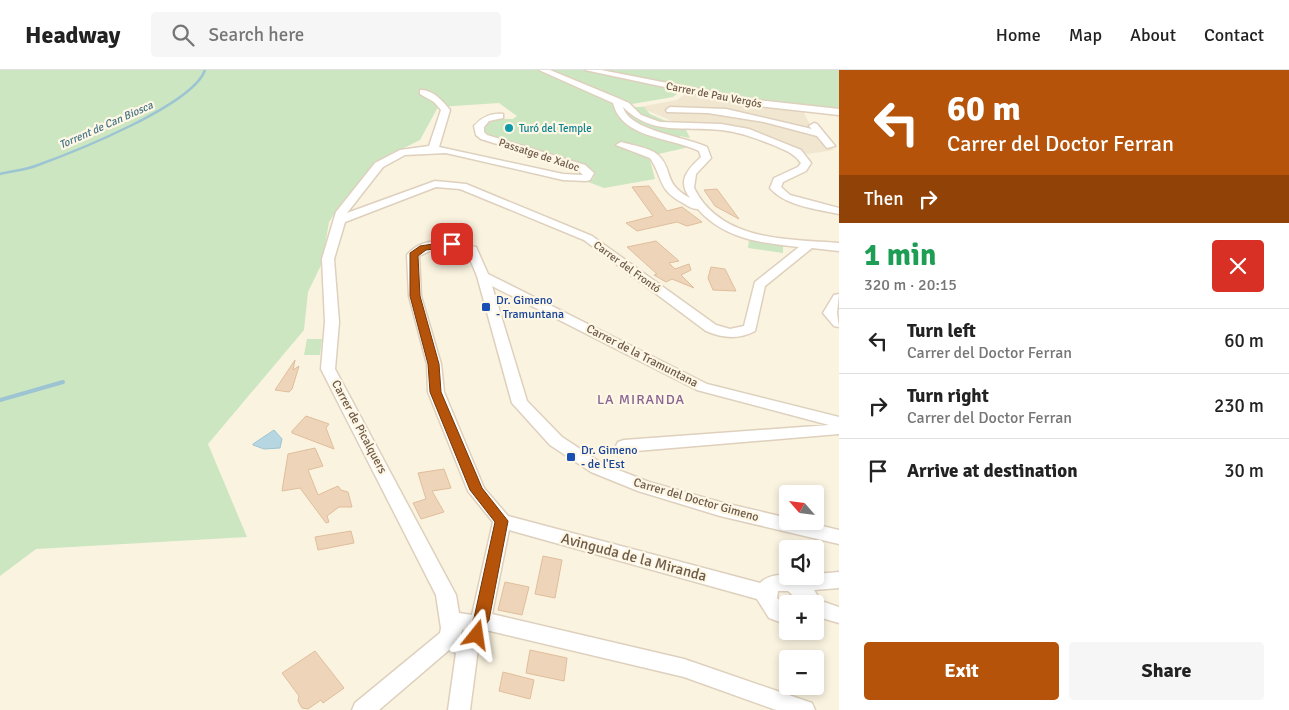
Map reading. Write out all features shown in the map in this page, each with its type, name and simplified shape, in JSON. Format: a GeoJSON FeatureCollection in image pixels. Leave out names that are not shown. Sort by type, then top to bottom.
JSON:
{"type":"FeatureCollection","features":[{"type":"Feature","properties":{"kind":"street"},"geometry":{"type":"LineString","coordinates":[[543,70],[618,101],[626,105],[638,117],[659,125],[721,127],[746,131],[798,152],[806,163],[802,169],[778,180],[775,188],[786,197],[839,211]]}},
{"type":"Feature","properties":{"kind":"street","name":"Carrer de Pau Vergós"},"geometry":{"type":"LineString","coordinates":[[589,70],[749,102],[839,112]]}},
{"type":"Feature","properties":{"kind":"street"},"geometry":{"type":"LineString","coordinates":[[422,92],[437,100],[446,110],[433,149]]}},
{"type":"Feature","properties":{"kind":"street"},"geometry":{"type":"LineString","coordinates":[[618,101],[621,115],[634,127],[689,141],[704,149],[706,158],[695,169],[688,180],[688,192],[703,211]]}},
{"type":"Feature","properties":{"kind":"street"},"geometry":{"type":"LineString","coordinates":[[670,110],[689,108],[723,112],[787,124],[819,134]]}},
{"type":"Feature","properties":{"kind":"street"},"geometry":{"type":"LineString","coordinates":[[805,109],[819,134],[830,146]]}},
{"type":"Feature","properties":{"kind":"street","name":"Passatge de Xaloc"},"geometry":{"type":"LineString","coordinates":[[433,149],[472,154],[563,176],[586,178],[589,172],[581,167],[484,138],[479,133],[479,126],[486,119],[500,116]]}},
{"type":"Feature","properties":{"kind":"street"},"geometry":{"type":"LineString","coordinates":[[621,145],[654,156],[660,164],[665,182],[674,194],[727,228],[742,234],[839,247]]}},
{"type":"Feature","properties":{"kind":"street","name":"Carrer de Picalquers"},"geometry":{"type":"LineString","coordinates":[[433,149],[403,152],[379,165],[339,220],[328,259],[332,322],[328,369],[465,631]]}},
{"type":"Feature","properties":{"kind":"street","name":"Carrer del Frontó"},"geometry":{"type":"LineString","coordinates":[[339,220],[435,184],[462,186],[588,238],[710,328],[726,334],[740,334],[750,328],[759,285],[810,244]]}},
{"type":"Feature","properties":{"kind":"street","name":"Carrer del Doctor Gimeno"},"geometry":{"type":"LineString","coordinates":[[502,521],[477,490],[436,392],[434,364],[415,296],[413,255],[423,248],[452,244],[472,250],[482,276],[520,403],[556,441],[597,468],[644,487],[720,509],[839,537]]}},
{"type":"Feature","properties":{"kind":"street","name":"Carrer de la Tramuntana"},"geometry":{"type":"LineString","coordinates":[[482,276],[702,387],[839,422]]}},
{"type":"Feature","properties":{"kind":"street"},"geometry":{"type":"LineString","coordinates":[[839,298],[830,313],[839,323]]}},
{"type":"Feature","properties":{"kind":"street"},"geometry":{"type":"LineString","coordinates":[[624,446],[839,429]]}},
{"type":"Feature","properties":{"kind":"street"},"geometry":{"type":"LineString","coordinates":[[459,710],[466,666],[465,631],[502,521]]}},
{"type":"Feature","properties":{"kind":"street","name":"Avinguda de la Miranda"},"geometry":{"type":"LineString","coordinates":[[502,521],[766,593]]}},
{"type":"Feature","properties":{"kind":"street"},"geometry":{"type":"LineString","coordinates":[[824,581],[839,580]]}},
{"type":"Feature","properties":{"kind":"street"},"geometry":{"type":"LineString","coordinates":[[779,583],[768,587],[766,593],[771,606],[779,611]]}},
{"type":"Feature","properties":{"kind":"street"},"geometry":{"type":"LineString","coordinates":[[794,585],[808,595]]}},
{"type":"Feature","properties":{"kind":"street"},"geometry":{"type":"LineString","coordinates":[[824,611],[839,615]]}},
{"type":"Feature","properties":{"kind":"street"},"geometry":{"type":"LineString","coordinates":[[363,710],[465,631],[684,668],[804,710]]}},
{"type":"Feature","properties":{"kind":"shaded area"},"geometry":{"type":"Polygon","coordinates":[[[688,92],[803,111],[816,136],[834,150],[807,154],[786,143],[745,128],[679,124],[639,107],[677,100],[688,92]]]}},
{"type":"Feature","properties":{"kind":"green space"},"geometry":{"type":"Polygon","coordinates":[[[0,70],[839,70],[839,111],[805,108],[682,90],[673,97],[632,104],[633,107],[644,107],[650,114],[673,124],[675,128],[686,130],[690,138],[680,136],[680,142],[694,146],[645,157],[650,160],[655,179],[604,188],[588,182],[594,178],[589,170],[483,134],[482,126],[497,119],[513,119],[517,116],[499,103],[438,107],[420,140],[376,162],[343,201],[329,222],[322,263],[308,292],[304,330],[208,444],[247,537],[36,549],[0,576],[0,70]]]}},
{"type":"Feature","properties":{"kind":"green space"},"geometry":{"type":"Polygon","coordinates":[[[749,240],[783,245],[783,253],[748,248],[749,240]]]}},
{"type":"Feature","properties":{"kind":"green space"},"geometry":{"type":"Polygon","coordinates":[[[307,339],[322,339],[320,355],[304,355],[307,339]]]}},
{"type":"Feature","properties":{"kind":"water"},"geometry":{"type":"Polygon","coordinates":[[[274,430],[282,439],[280,448],[264,449],[253,445],[253,444],[274,430]]]}},
{"type":"Feature","properties":{"kind":"building"},"geometry":{"type":"Polygon","coordinates":[[[649,186],[667,211],[682,207],[702,222],[687,226],[677,222],[637,231],[626,223],[653,216],[632,187],[649,186]]]}},
{"type":"Feature","properties":{"kind":"building"},"geometry":{"type":"Polygon","coordinates":[[[717,189],[739,219],[715,206],[704,190],[717,189]]]}},
{"type":"Feature","properties":{"kind":"building"},"geometry":{"type":"Polygon","coordinates":[[[656,241],[679,261],[669,263],[675,269],[689,264],[691,270],[681,275],[694,288],[672,279],[666,282],[654,275],[657,274],[627,247],[656,241]]]}},
{"type":"Feature","properties":{"kind":"building"},"geometry":{"type":"Polygon","coordinates":[[[711,267],[725,269],[736,291],[713,290],[708,278],[711,267]]]}},
{"type":"Feature","properties":{"kind":"building"},"geometry":{"type":"Polygon","coordinates":[[[295,360],[293,370],[299,366],[292,389],[289,392],[275,390],[295,360]]]}},
{"type":"Feature","properties":{"kind":"building"},"geometry":{"type":"Polygon","coordinates":[[[306,416],[329,424],[326,428],[334,449],[292,433],[306,416]]]}},
{"type":"Feature","properties":{"kind":"building"},"geometry":{"type":"Polygon","coordinates":[[[315,448],[323,466],[308,470],[318,495],[338,486],[341,490],[348,492],[352,507],[339,507],[327,516],[329,522],[326,523],[300,488],[282,491],[288,454],[315,448]]]}},
{"type":"Feature","properties":{"kind":"building"},"geometry":{"type":"Polygon","coordinates":[[[444,469],[451,488],[432,491],[444,512],[421,519],[413,503],[426,499],[418,473],[444,469]]]}},
{"type":"Feature","properties":{"kind":"building"},"geometry":{"type":"Polygon","coordinates":[[[351,531],[354,543],[318,550],[315,537],[351,531]]]}},
{"type":"Feature","properties":{"kind":"building"},"geometry":{"type":"Polygon","coordinates":[[[543,556],[562,560],[555,598],[535,594],[543,556]]]}},
{"type":"Feature","properties":{"kind":"building"},"geometry":{"type":"Polygon","coordinates":[[[505,582],[529,587],[522,615],[498,610],[505,582]]]}},
{"type":"Feature","properties":{"kind":"building"},"geometry":{"type":"Polygon","coordinates":[[[530,650],[567,658],[564,681],[526,673],[530,650]]]}},
{"type":"Feature","properties":{"kind":"building"},"geometry":{"type":"Polygon","coordinates":[[[315,651],[344,688],[323,703],[321,700],[308,709],[302,708],[298,701],[299,696],[282,673],[315,651]]]}},
{"type":"Feature","properties":{"kind":"building"},"geometry":{"type":"Polygon","coordinates":[[[503,672],[534,680],[530,699],[499,691],[503,672]]]}},
{"type":"Feature","properties":{"kind":"waterway","name":"Torrent de Can Biosca"},"geometry":{"type":"LineString","coordinates":[[0,174],[33,167],[78,150],[130,126],[179,98],[196,84],[205,70]]}},
{"type":"Feature","properties":{"kind":"waterway"},"geometry":{"type":"LineString","coordinates":[[0,400],[63,382]]}},
{"type":"Feature","properties":{"kind":"place","name":"Turó del Temple"},"geometry":{"type":"Point","coordinates":[509,128]}},
{"type":"Feature","properties":{"kind":"place","name":"Dr. Gimeno - Tramuntana"},"geometry":{"type":"Point","coordinates":[486,307]}},
{"type":"Feature","properties":{"kind":"place","name":"Dr. Gimeno - de l'Est"},"geometry":{"type":"Point","coordinates":[571,457]}},
{"type":"Feature","properties":{"kind":"district","name":"LA MIRANDA"},"geometry":{"type":"Point","coordinates":[641,399]}},
{"type":"Feature","properties":{"kind":"route"},"geometry":{"type":"LineString","coordinates":[[452,244],[428,246],[413,255],[415,296],[434,364],[436,392],[477,490],[502,521],[481,620],[476,628],[477,635]]}}]}
